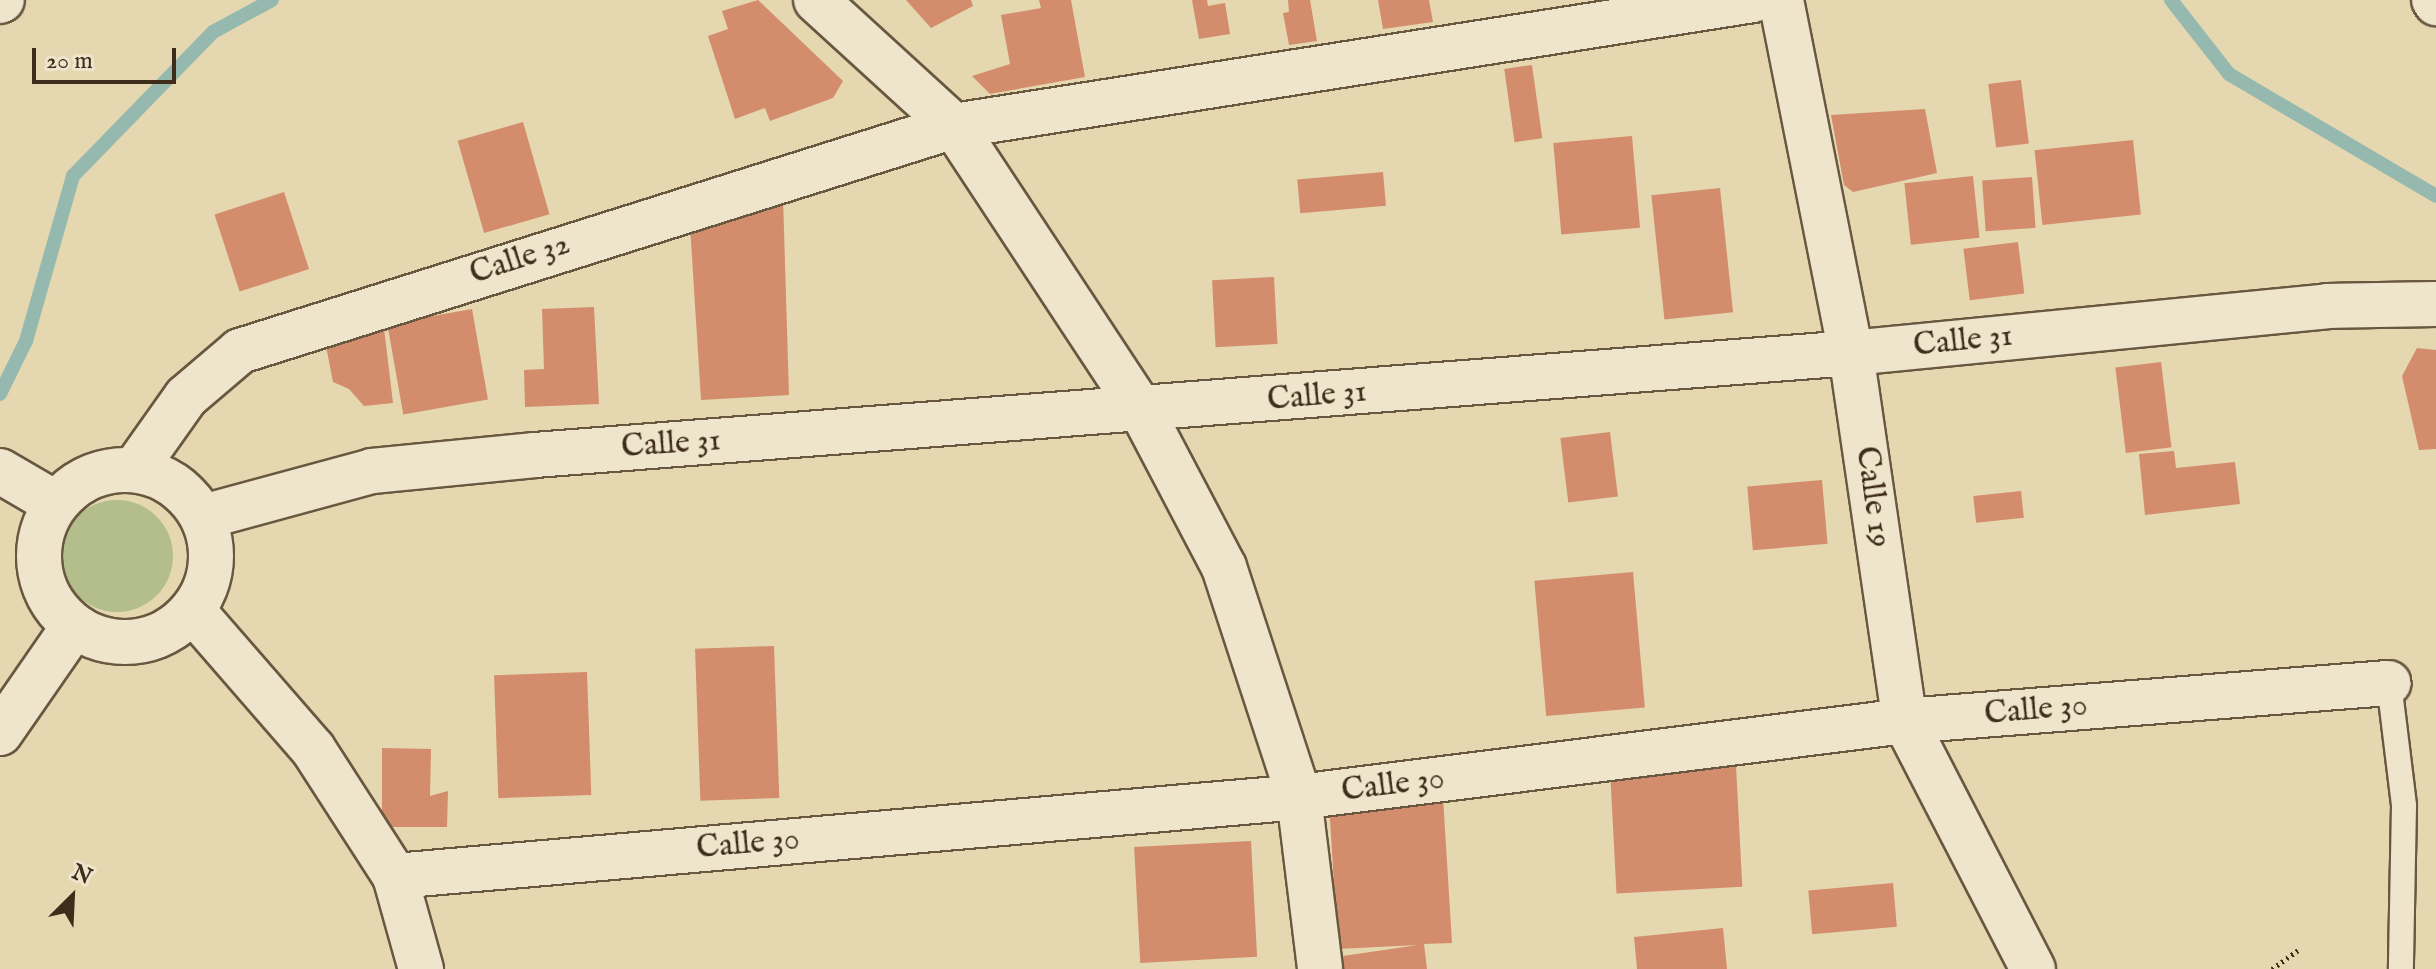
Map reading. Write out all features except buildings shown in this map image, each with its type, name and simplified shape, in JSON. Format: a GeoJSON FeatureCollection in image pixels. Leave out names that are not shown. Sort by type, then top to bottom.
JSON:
{"type":"FeatureCollection","features":[{"type":"Feature","properties":{"kind":"street"},"geometry":{"type":"LineString","coordinates":[[816,0],[954,126],[1142,411],[1224,567],[1299,797],[1320,969]]}},
{"type":"Feature","properties":{"kind":"street","name":"Calle 32"},"geometry":{"type":"LineString","coordinates":[[135,469],[186,397],[240,351],[954,126],[1753,0]]}},
{"type":"Feature","properties":{"kind":"street","name":"Calle 19"},"geometry":{"type":"LineString","coordinates":[[1781,0],[1851,353],[1905,721],[2033,969]]}},
{"type":"Feature","properties":{"kind":"street","name":"Calle 31"},"geometry":{"type":"LineString","coordinates":[[203,517],[372,471],[1851,353],[2327,306],[2436,304]]}},
{"type":"Feature","properties":{"kind":"street"},"geometry":{"type":"LineString","coordinates":[[135,469],[164,479],[188,497],[203,517],[212,566],[193,611],[173,629],[136,642],[97,638],[74,626],[54,607],[41,582],[38,555],[42,528],[55,503],[77,483],[105,472],[135,469]]}},
{"type":"Feature","properties":{"kind":"street"},"geometry":{"type":"LineString","coordinates":[[7,475],[55,503]]}},
{"type":"Feature","properties":{"kind":"street"},"geometry":{"type":"LineString","coordinates":[[193,611],[313,749],[395,876],[421,969]]}},
{"type":"Feature","properties":{"kind":"street"},"geometry":{"type":"LineString","coordinates":[[0,733],[74,626]]}},
{"type":"Feature","properties":{"kind":"street","name":"Calle 30"},"geometry":{"type":"LineString","coordinates":[[395,876],[1299,797],[1905,721],[2389,683]]}},
{"type":"Feature","properties":{"kind":"lane"},"geometry":{"type":"LineString","coordinates":[[2389,683],[2404,806],[2401,969]]}},
{"type":"Feature","properties":{"kind":"path"},"geometry":{"type":"LineString","coordinates":[[2272,969],[2298,950]]}},
{"type":"Feature","properties":{"kind":"green space"},"geometry":{"type":"Polygon","coordinates":[[[117,500],[138,504],[156,517],[169,535],[173,556],[169,577],[156,595],[138,608],[117,612],[96,608],[78,595],[65,577],[61,556],[65,535],[78,517],[96,504],[117,500]]]}},
{"type":"Feature","properties":{"kind":"waterway"},"geometry":{"type":"LineString","coordinates":[[0,394],[26,341],[73,176],[213,32],[272,0]]}},
{"type":"Feature","properties":{"kind":"waterway"},"geometry":{"type":"LineString","coordinates":[[2171,0],[2229,74],[2436,196]]}}]}
